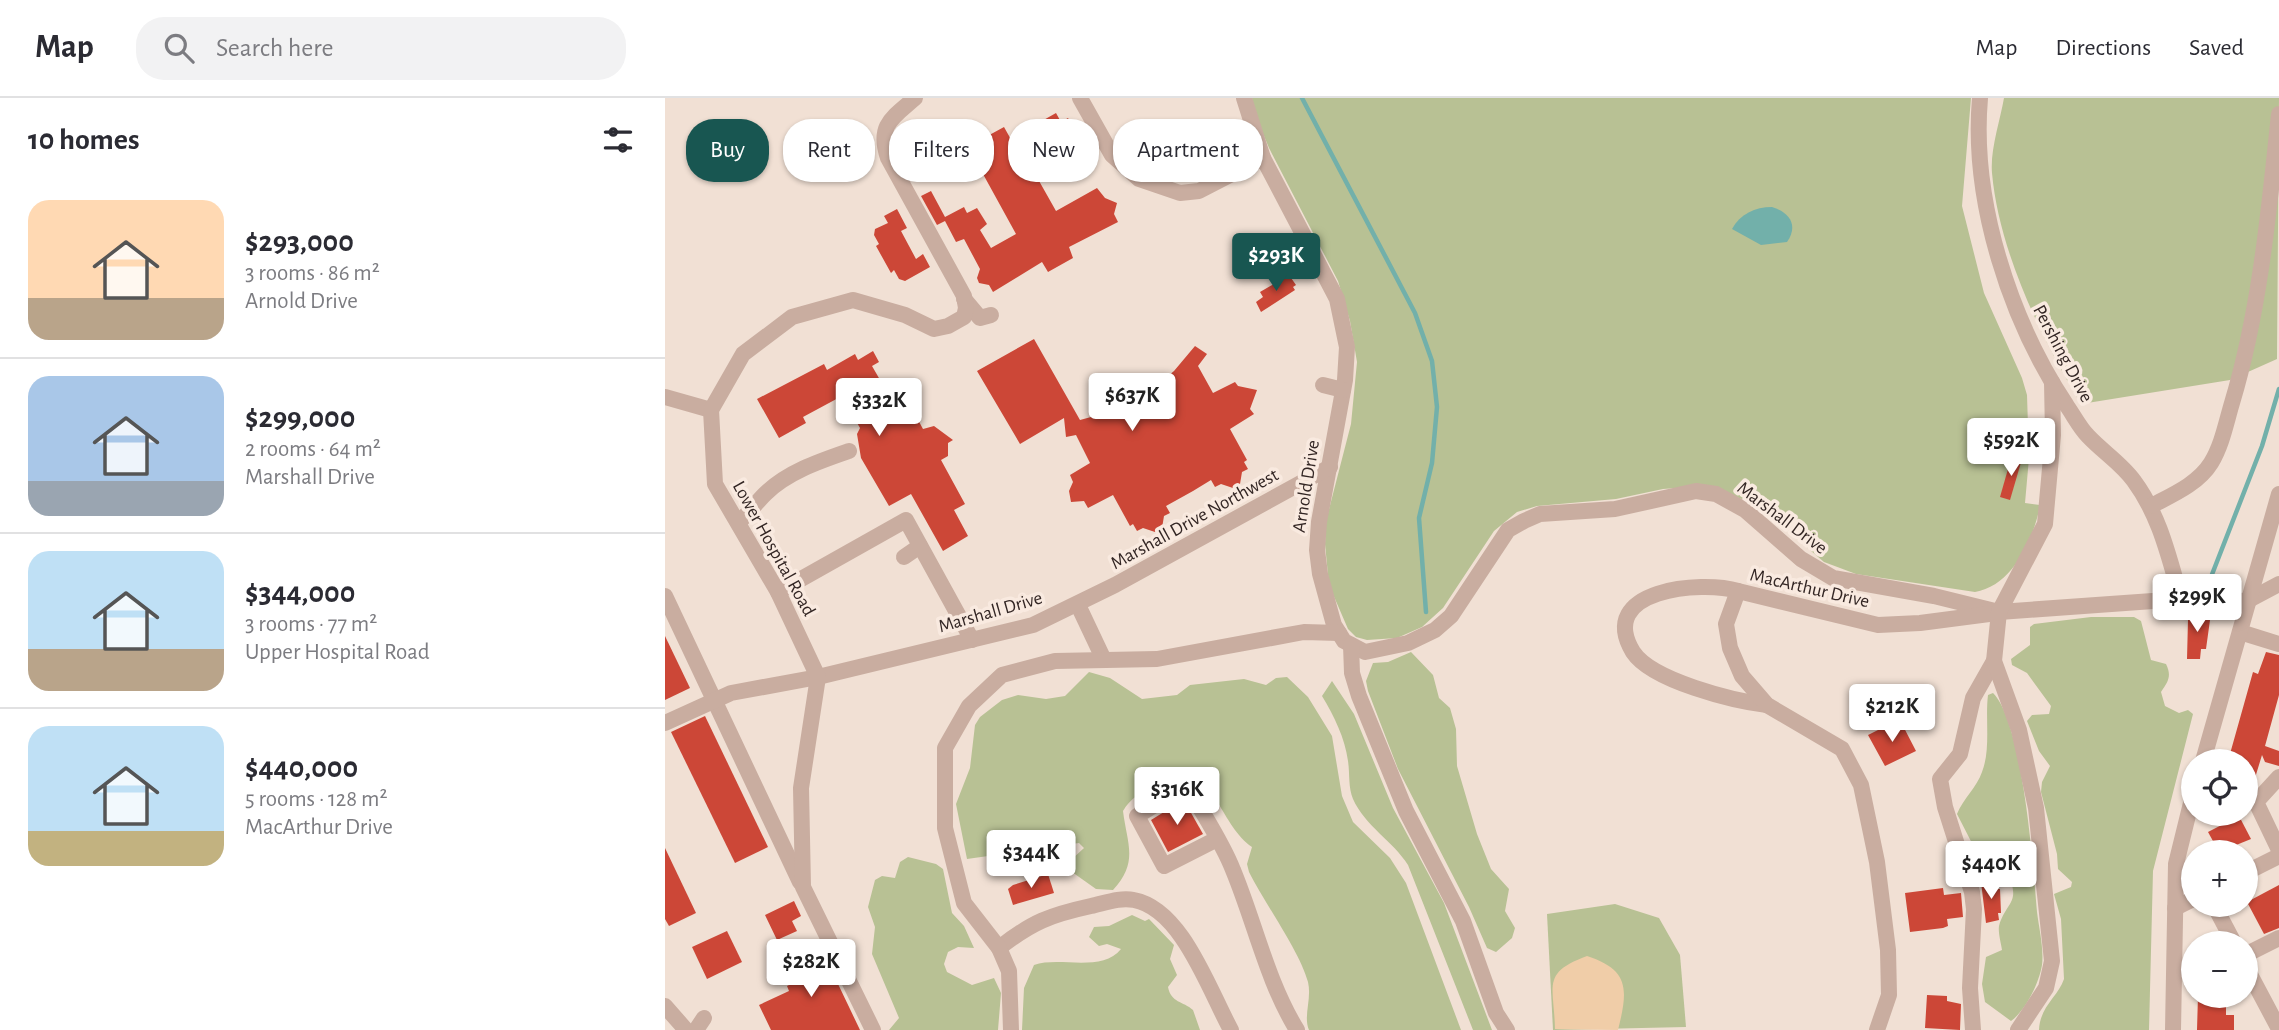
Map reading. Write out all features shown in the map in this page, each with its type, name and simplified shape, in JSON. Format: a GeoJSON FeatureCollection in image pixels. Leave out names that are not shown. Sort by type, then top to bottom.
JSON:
{"type":"FeatureCollection","features":[{"type":"Feature","properties":{"kind":"street"},"geometry":{"type":"LineString","coordinates":[[915,98],[888,121],[882,139],[888,158],[964,299],[980,318],[991,315]]}},
{"type":"Feature","properties":{"kind":"street"},"geometry":{"type":"LineString","coordinates":[[1080,98],[1113,156]]}},
{"type":"Feature","properties":{"kind":"street","name":"Arnold Drive"},"geometry":{"type":"LineString","coordinates":[[1244,98],[1248,119]]}},
{"type":"Feature","properties":{"kind":"street","name":"Pershing Drive"},"geometry":{"type":"LineString","coordinates":[[1980,98],[1977,129],[1980,182],[1991,229],[2017,309],[2052,382],[2087,435],[2133,478],[2151,506],[2181,599]]}},
{"type":"Feature","properties":{"kind":"street"},"geometry":{"type":"LineString","coordinates":[[2151,506],[2197,479],[2210,465],[2219,445],[2237,385],[2257,291],[2279,114]]}},
{"type":"Feature","properties":{"kind":"street","name":"Arnold Drive"},"geometry":{"type":"LineString","coordinates":[[1263,158],[1337,299],[1347,347],[1343,390],[1319,522],[1317,550],[1320,574],[1339,633],[1351,645]]}},
{"type":"Feature","properties":{"kind":"street"},"geometry":{"type":"LineString","coordinates":[[1148,182],[1180,193],[1199,191],[1216,182]]}},
{"type":"Feature","properties":{"kind":"street"},"geometry":{"type":"LineString","coordinates":[[665,397],[711,410],[743,354],[792,317],[853,300],[905,315],[934,329],[943,329],[964,317],[964,299]]}},
{"type":"Feature","properties":{"kind":"street"},"geometry":{"type":"LineString","coordinates":[[1973,1030],[1970,988],[1974,909],[1972,891],[1945,807],[1940,779],[1960,754],[1973,698],[1994,661],[1999,612],[2045,524],[2053,435],[2052,382]]}},
{"type":"Feature","properties":{"kind":"street"},"geometry":{"type":"LineString","coordinates":[[1323,385],[1343,390]]}},
{"type":"Feature","properties":{"kind":"street","name":"Lower Hospital Road"},"geometry":{"type":"LineString","coordinates":[[711,410],[715,484],[778,592],[818,677]]}},
{"type":"Feature","properties":{"kind":"street"},"geometry":{"type":"LineString","coordinates":[[739,522],[766,493],[781,483],[809,466],[849,451]]}},
{"type":"Feature","properties":{"kind":"street","name":"Marshall Drive Northwest"},"geometry":{"type":"LineString","coordinates":[[1081,598],[1330,467]]}},
{"type":"Feature","properties":{"kind":"street","name":"Marshall Drive"},"geometry":{"type":"LineString","coordinates":[[1351,645],[1365,652],[1408,643],[1435,630],[1451,616],[1509,530],[1539,514],[1615,509],[1696,491],[1716,494],[1745,510],[1801,559],[1833,578],[1934,596],[1999,612],[2181,599],[2247,601]]}},
{"type":"Feature","properties":{"kind":"street"},"geometry":{"type":"LineString","coordinates":[[2206,749],[2247,601],[2274,535],[2279,494]]}},
{"type":"Feature","properties":{"kind":"street"},"geometry":{"type":"LineString","coordinates":[[778,592],[906,520],[920,547],[935,590],[972,640]]}},
{"type":"Feature","properties":{"kind":"street"},"geometry":{"type":"LineString","coordinates":[[904,557],[920,547]]}},
{"type":"Feature","properties":{"kind":"street"},"geometry":{"type":"LineString","coordinates":[[2247,601],[2279,584]]}},
{"type":"Feature","properties":{"kind":"street"},"geometry":{"type":"LineString","coordinates":[[1738,591],[1705,585],[1644,597],[1628,616],[1628,640],[1634,654],[1672,678],[1712,695],[1767,705]]}},
{"type":"Feature","properties":{"kind":"street","name":"MacArthur Drive"},"geometry":{"type":"LineString","coordinates":[[1877,1030],[1889,995],[1888,950],[1878,862],[1861,785],[1842,749],[1767,705],[1742,676],[1730,648],[1726,624],[1738,591],[1878,625],[1920,623],[1999,612]]}},
{"type":"Feature","properties":{"kind":"street"},"geometry":{"type":"LineString","coordinates":[[665,596],[873,1030]]}},
{"type":"Feature","properties":{"kind":"street"},"geometry":{"type":"LineString","coordinates":[[1081,598],[1104,660]]}},
{"type":"Feature","properties":{"kind":"street","name":"Marshall Drive"},"geometry":{"type":"LineString","coordinates":[[665,723],[751,681],[818,677],[1033,625],[1049,613],[1081,598]]}},
{"type":"Feature","properties":{"kind":"street"},"geometry":{"type":"LineString","coordinates":[[1011,1030],[1009,971],[999,948],[964,903],[945,828],[945,748],[969,706],[1002,675],[1055,661],[1157,659],[1304,632],[1339,633]]}},
{"type":"Feature","properties":{"kind":"street"},"geometry":{"type":"LineString","coordinates":[[2240,632],[2279,644]]}},
{"type":"Feature","properties":{"kind":"street"},"geometry":{"type":"LineString","coordinates":[[1351,645],[1352,673],[1359,696],[1406,811],[1463,921],[1496,1013],[1507,1030]]}},
{"type":"Feature","properties":{"kind":"street"},"geometry":{"type":"LineString","coordinates":[[1994,661],[2019,730],[2036,808],[2052,961],[2046,988],[2018,1030]]}},
{"type":"Feature","properties":{"kind":"street"},"geometry":{"type":"LineString","coordinates":[[803,887],[801,789],[818,677]]}},
{"type":"Feature","properties":{"kind":"street"},"geometry":{"type":"LineString","coordinates":[[2279,777],[2256,802],[2279,850]]}},
{"type":"Feature","properties":{"kind":"street"},"geometry":{"type":"LineString","coordinates":[[1217,839],[1164,866],[1137,816],[1174,793],[1192,794],[1217,839],[1233,868],[1282,1006],[1297,1030]]}},
{"type":"Feature","properties":{"kind":"street"},"geometry":{"type":"LineString","coordinates":[[2173,1030],[2177,852],[2184,826]]}},
{"type":"Feature","properties":{"kind":"street"},"geometry":{"type":"LineString","coordinates":[[2258,866],[2279,856]]}},
{"type":"Feature","properties":{"kind":"street"},"geometry":{"type":"LineString","coordinates":[[999,948],[1034,922],[1080,909],[1119,899],[1150,906],[1174,924],[1231,1030]]}},
{"type":"Feature","properties":{"kind":"street"},"geometry":{"type":"LineString","coordinates":[[2175,908],[2181,905]]}},
{"type":"Feature","properties":{"kind":"street"},"geometry":{"type":"LineString","coordinates":[[2258,948],[2279,937]]}},
{"type":"Feature","properties":{"kind":"street"},"geometry":{"type":"LineString","coordinates":[[2258,989],[2279,1029]]}},
{"type":"Feature","properties":{"kind":"street"},"geometry":{"type":"LineString","coordinates":[[665,1006],[686,1030]]}},
{"type":"Feature","properties":{"kind":"green space"},"geometry":{"type":"Polygon","coordinates":[[[1252,98],[1971,98],[1962,206],[1984,293],[2027,395],[2029,458],[2025,503],[2040,505],[2027,546],[2000,581],[1975,592],[1856,574],[1824,562],[1756,504],[1705,486],[1663,489],[1616,499],[1537,506],[1517,512],[1494,531],[1443,608],[1422,627],[1397,638],[1367,640],[1356,637],[1348,629],[1329,585],[1325,544],[1326,521],[1351,424],[1357,362],[1350,321],[1338,281],[1269,148],[1263,133],[1263,119],[1257,119],[1252,98]]]}},
{"type":"Feature","properties":{"kind":"green space"},"geometry":{"type":"Polygon","coordinates":[[[2004,98],[2279,98],[2277,359],[2230,380],[2081,404],[2037,322],[2003,233],[1996,203],[1992,164],[2004,98]]]}},
{"type":"Feature","properties":{"kind":"green space"},"geometry":{"type":"Polygon","coordinates":[[[2091,617],[2134,617],[2141,621],[2151,660],[2166,664],[2168,668],[2168,679],[2161,692],[2165,706],[2179,713],[2188,710],[2193,714],[2184,749],[2181,749],[2181,761],[2153,871],[2149,1030],[2039,1030],[2042,1014],[2064,979],[2061,919],[2054,894],[2071,887],[2072,882],[2058,869],[2057,854],[2041,792],[2042,782],[2050,766],[2039,751],[2027,721],[2032,715],[2049,714],[2051,706],[2027,673],[2012,665],[2011,659],[2030,645],[2030,627],[2034,624],[2091,617]]]}},
{"type":"Feature","properties":{"kind":"green space"},"geometry":{"type":"Polygon","coordinates":[[[1411,652],[1433,675],[1439,698],[1450,708],[1456,729],[1457,766],[1477,834],[1491,869],[1509,889],[1505,911],[1515,928],[1512,938],[1496,952],[1487,948],[1469,907],[1398,769],[1368,691],[1366,681],[1373,663],[1388,662],[1411,652]]]}},
{"type":"Feature","properties":{"kind":"green space"},"geometry":{"type":"Polygon","coordinates":[[[1089,672],[1110,678],[1142,699],[1177,695],[1190,685],[1244,679],[1266,685],[1276,678],[1287,677],[1308,697],[1332,736],[1342,796],[1353,822],[1390,858],[1406,883],[1461,1030],[1309,1030],[1308,982],[1304,969],[1249,872],[1247,864],[1252,847],[1239,835],[1210,790],[1200,779],[1188,772],[1174,773],[1142,792],[1126,806],[1123,811],[1129,861],[1121,880],[1113,890],[1096,889],[1072,872],[1071,860],[1084,848],[1079,843],[967,859],[956,804],[970,768],[975,725],[980,717],[1002,700],[1018,695],[1046,699],[1065,696],[1089,672]]]}},
{"type":"Feature","properties":{"kind":"green space"},"geometry":{"type":"Polygon","coordinates":[[[1332,681],[1354,714],[1393,808],[1444,903],[1492,1030],[1473,1030],[1408,865],[1358,809],[1353,799],[1344,744],[1335,719],[1322,696],[1332,681]]]}},
{"type":"Feature","properties":{"kind":"green space"},"geometry":{"type":"Polygon","coordinates":[[[1993,693],[2003,709],[2012,733],[2019,763],[2042,952],[2042,965],[2035,988],[2022,1010],[2011,1021],[1985,1002],[1982,984],[1986,957],[2002,950],[1999,926],[2013,897],[2011,882],[2007,872],[1977,867],[1977,853],[1957,814],[1980,777],[1985,763],[1988,695],[1993,693]]]}},
{"type":"Feature","properties":{"kind":"green space"},"geometry":{"type":"Polygon","coordinates":[[[908,857],[936,864],[943,869],[952,913],[964,926],[974,948],[958,947],[948,952],[944,964],[947,972],[972,985],[994,978],[1001,993],[998,1030],[889,1030],[899,1018],[872,954],[875,927],[868,907],[875,880],[882,876],[895,878],[900,862],[908,857]]]}},
{"type":"Feature","properties":{"kind":"green space"},"geometry":{"type":"Polygon","coordinates":[[[1615,904],[1659,918],[1680,955],[1686,1027],[1553,1030],[1547,914],[1615,904]]]}},
{"type":"Feature","properties":{"kind":"green space"},"geometry":{"type":"Polygon","coordinates":[[[1132,915],[1145,921],[1149,919],[1174,945],[1170,959],[1177,975],[1168,987],[1175,999],[1193,1010],[1200,1030],[1022,1030],[1024,988],[1034,965],[1092,962],[1113,956],[1121,949],[1107,944],[1099,946],[1089,937],[1094,927],[1109,926],[1132,915]]]}},
{"type":"Feature","properties":{"kind":"sand"},"geometry":{"type":"Polygon","coordinates":[[[1587,956],[1611,968],[1622,983],[1624,993],[1618,1030],[1555,1029],[1553,982],[1556,975],[1562,968],[1587,956]]]}},
{"type":"Feature","properties":{"kind":"water"},"geometry":{"type":"Polygon","coordinates":[[[1772,207],[1783,212],[1790,220],[1792,230],[1787,242],[1761,245],[1732,229],[1739,219],[1749,212],[1772,207]]]}},
{"type":"Feature","properties":{"kind":"building"},"geometry":{"type":"Polygon","coordinates":[[[1056,113],[1059,119],[1045,119],[1056,113]]]}},
{"type":"Feature","properties":{"kind":"building"},"geometry":{"type":"Polygon","coordinates":[[[1004,127],[1008,134],[1008,182],[1040,182],[1056,211],[1097,188],[1105,198],[1117,203],[1114,214],[1118,222],[1069,247],[1073,258],[1048,272],[1042,262],[993,292],[989,285],[979,283],[977,278],[980,269],[964,239],[956,242],[945,221],[937,225],[921,196],[931,191],[945,217],[964,207],[967,213],[977,208],[987,224],[980,230],[991,248],[1016,234],[987,182],[994,182],[994,132],[1004,127]]]}},
{"type":"Feature","properties":{"kind":"building"},"geometry":{"type":"Polygon","coordinates":[[[897,209],[907,228],[901,231],[916,259],[923,254],[930,267],[905,281],[899,279],[894,270],[891,273],[876,246],[879,244],[874,235],[875,229],[888,223],[884,216],[897,209]]]}},
{"type":"Feature","properties":{"kind":"building"},"geometry":{"type":"Polygon","coordinates":[[[1289,275],[1296,285],[1293,287],[1295,290],[1261,312],[1256,302],[1263,297],[1260,292],[1289,275]]]}},
{"type":"Feature","properties":{"kind":"building"},"geometry":{"type":"Polygon","coordinates":[[[1034,339],[1080,420],[1113,411],[1148,390],[1149,392],[1174,371],[1195,346],[1207,354],[1198,366],[1213,393],[1235,382],[1238,386],[1257,390],[1250,409],[1254,414],[1230,429],[1247,460],[1244,462],[1248,469],[1242,472],[1240,484],[1233,488],[1221,484],[1215,487],[1211,480],[1166,506],[1170,513],[1164,516],[1162,528],[1155,532],[1143,528],[1137,531],[1133,524],[1130,526],[1113,495],[1088,508],[1084,501],[1071,502],[1069,491],[1073,482],[1070,475],[1090,463],[1076,435],[1066,437],[1064,418],[1020,444],[977,371],[1034,339]]]}},
{"type":"Feature","properties":{"kind":"building"},"geometry":{"type":"Polygon","coordinates":[[[873,351],[879,362],[872,366],[887,392],[899,385],[923,429],[934,426],[953,440],[948,443],[948,456],[941,460],[965,504],[954,510],[968,536],[943,551],[911,494],[889,506],[861,458],[857,434],[860,428],[842,396],[803,417],[806,423],[779,438],[757,399],[824,364],[827,370],[855,354],[858,360],[873,351]]]}},
{"type":"Feature","properties":{"kind":"building"},"geometry":{"type":"Polygon","coordinates":[[[2012,455],[2022,459],[2010,500],[2000,497],[2012,455]]]}},
{"type":"Feature","properties":{"kind":"building"},"geometry":{"type":"Polygon","coordinates":[[[2193,610],[2206,610],[2206,620],[2210,620],[2206,649],[2201,649],[2200,659],[2187,659],[2188,620],[2193,620],[2193,610]]]}},
{"type":"Feature","properties":{"kind":"building"},"geometry":{"type":"Polygon","coordinates":[[[665,636],[690,688],[665,700],[665,636]]]}},
{"type":"Feature","properties":{"kind":"building"},"geometry":{"type":"Polygon","coordinates":[[[2266,652],[2279,655],[2279,695],[2265,746],[2279,751],[2279,766],[2265,762],[2262,755],[2258,768],[2258,749],[2231,749],[2253,672],[2258,674],[2266,652]]]}},
{"type":"Feature","properties":{"kind":"building"},"geometry":{"type":"Polygon","coordinates":[[[705,716],[768,847],[735,863],[671,732],[705,716]]]}},
{"type":"Feature","properties":{"kind":"building"},"geometry":{"type":"Polygon","coordinates":[[[1902,724],[1916,751],[1885,766],[1868,735],[1886,726],[1888,731],[1902,724]]]}},
{"type":"Feature","properties":{"kind":"building"},"geometry":{"type":"Polygon","coordinates":[[[1177,804],[1186,804],[1203,834],[1168,852],[1151,820],[1177,804]]]}},
{"type":"Feature","properties":{"kind":"building"},"geometry":{"type":"Polygon","coordinates":[[[2220,826],[2244,826],[2251,839],[2212,840],[2208,832],[2220,826]]]}},
{"type":"Feature","properties":{"kind":"building"},"geometry":{"type":"Polygon","coordinates":[[[665,848],[696,913],[669,926],[665,919],[665,848]]]}},
{"type":"Feature","properties":{"kind":"building"},"geometry":{"type":"Polygon","coordinates":[[[1048,874],[1054,893],[1013,905],[1008,889],[1048,874]]]}},
{"type":"Feature","properties":{"kind":"building"},"geometry":{"type":"Polygon","coordinates":[[[1993,880],[1994,889],[2000,889],[2001,913],[1998,913],[1999,920],[1986,923],[1981,882],[1993,880]]]}},
{"type":"Feature","properties":{"kind":"building"},"geometry":{"type":"Polygon","coordinates":[[[2279,885],[2279,928],[2264,934],[2255,917],[2258,917],[2258,896],[2279,885]]]}},
{"type":"Feature","properties":{"kind":"building"},"geometry":{"type":"Polygon","coordinates":[[[1943,888],[1944,895],[1961,893],[1963,917],[1947,919],[1948,926],[1943,928],[1910,932],[1905,893],[1943,888]]]}},
{"type":"Feature","properties":{"kind":"building"},"geometry":{"type":"Polygon","coordinates":[[[794,901],[801,916],[792,921],[797,931],[777,940],[765,915],[794,901]]]}},
{"type":"Feature","properties":{"kind":"building"},"geometry":{"type":"Polygon","coordinates":[[[727,931],[742,962],[707,979],[692,947],[727,931]]]}},
{"type":"Feature","properties":{"kind":"building"},"geometry":{"type":"Polygon","coordinates":[[[817,940],[860,1030],[771,1030],[759,1005],[789,991],[787,986],[803,978],[802,960],[797,950],[817,940]]]}},
{"type":"Feature","properties":{"kind":"building"},"geometry":{"type":"Polygon","coordinates":[[[1927,995],[1947,996],[1947,1001],[1961,1004],[1960,1030],[1925,1028],[1927,995]]]}},
{"type":"Feature","properties":{"kind":"building"},"geometry":{"type":"Polygon","coordinates":[[[2198,1008],[2226,1008],[2226,1015],[2234,1015],[2234,1030],[2197,1030],[2198,1008]]]}},
{"type":"Feature","properties":{"kind":"waterway"},"geometry":{"type":"LineString","coordinates":[[1302,98],[1415,313],[1432,361],[1437,407],[1432,463],[1419,518],[1426,612]]}},
{"type":"Feature","properties":{"kind":"waterway"},"geometry":{"type":"LineString","coordinates":[[2211,577],[2262,446],[2279,389]]}}]}
